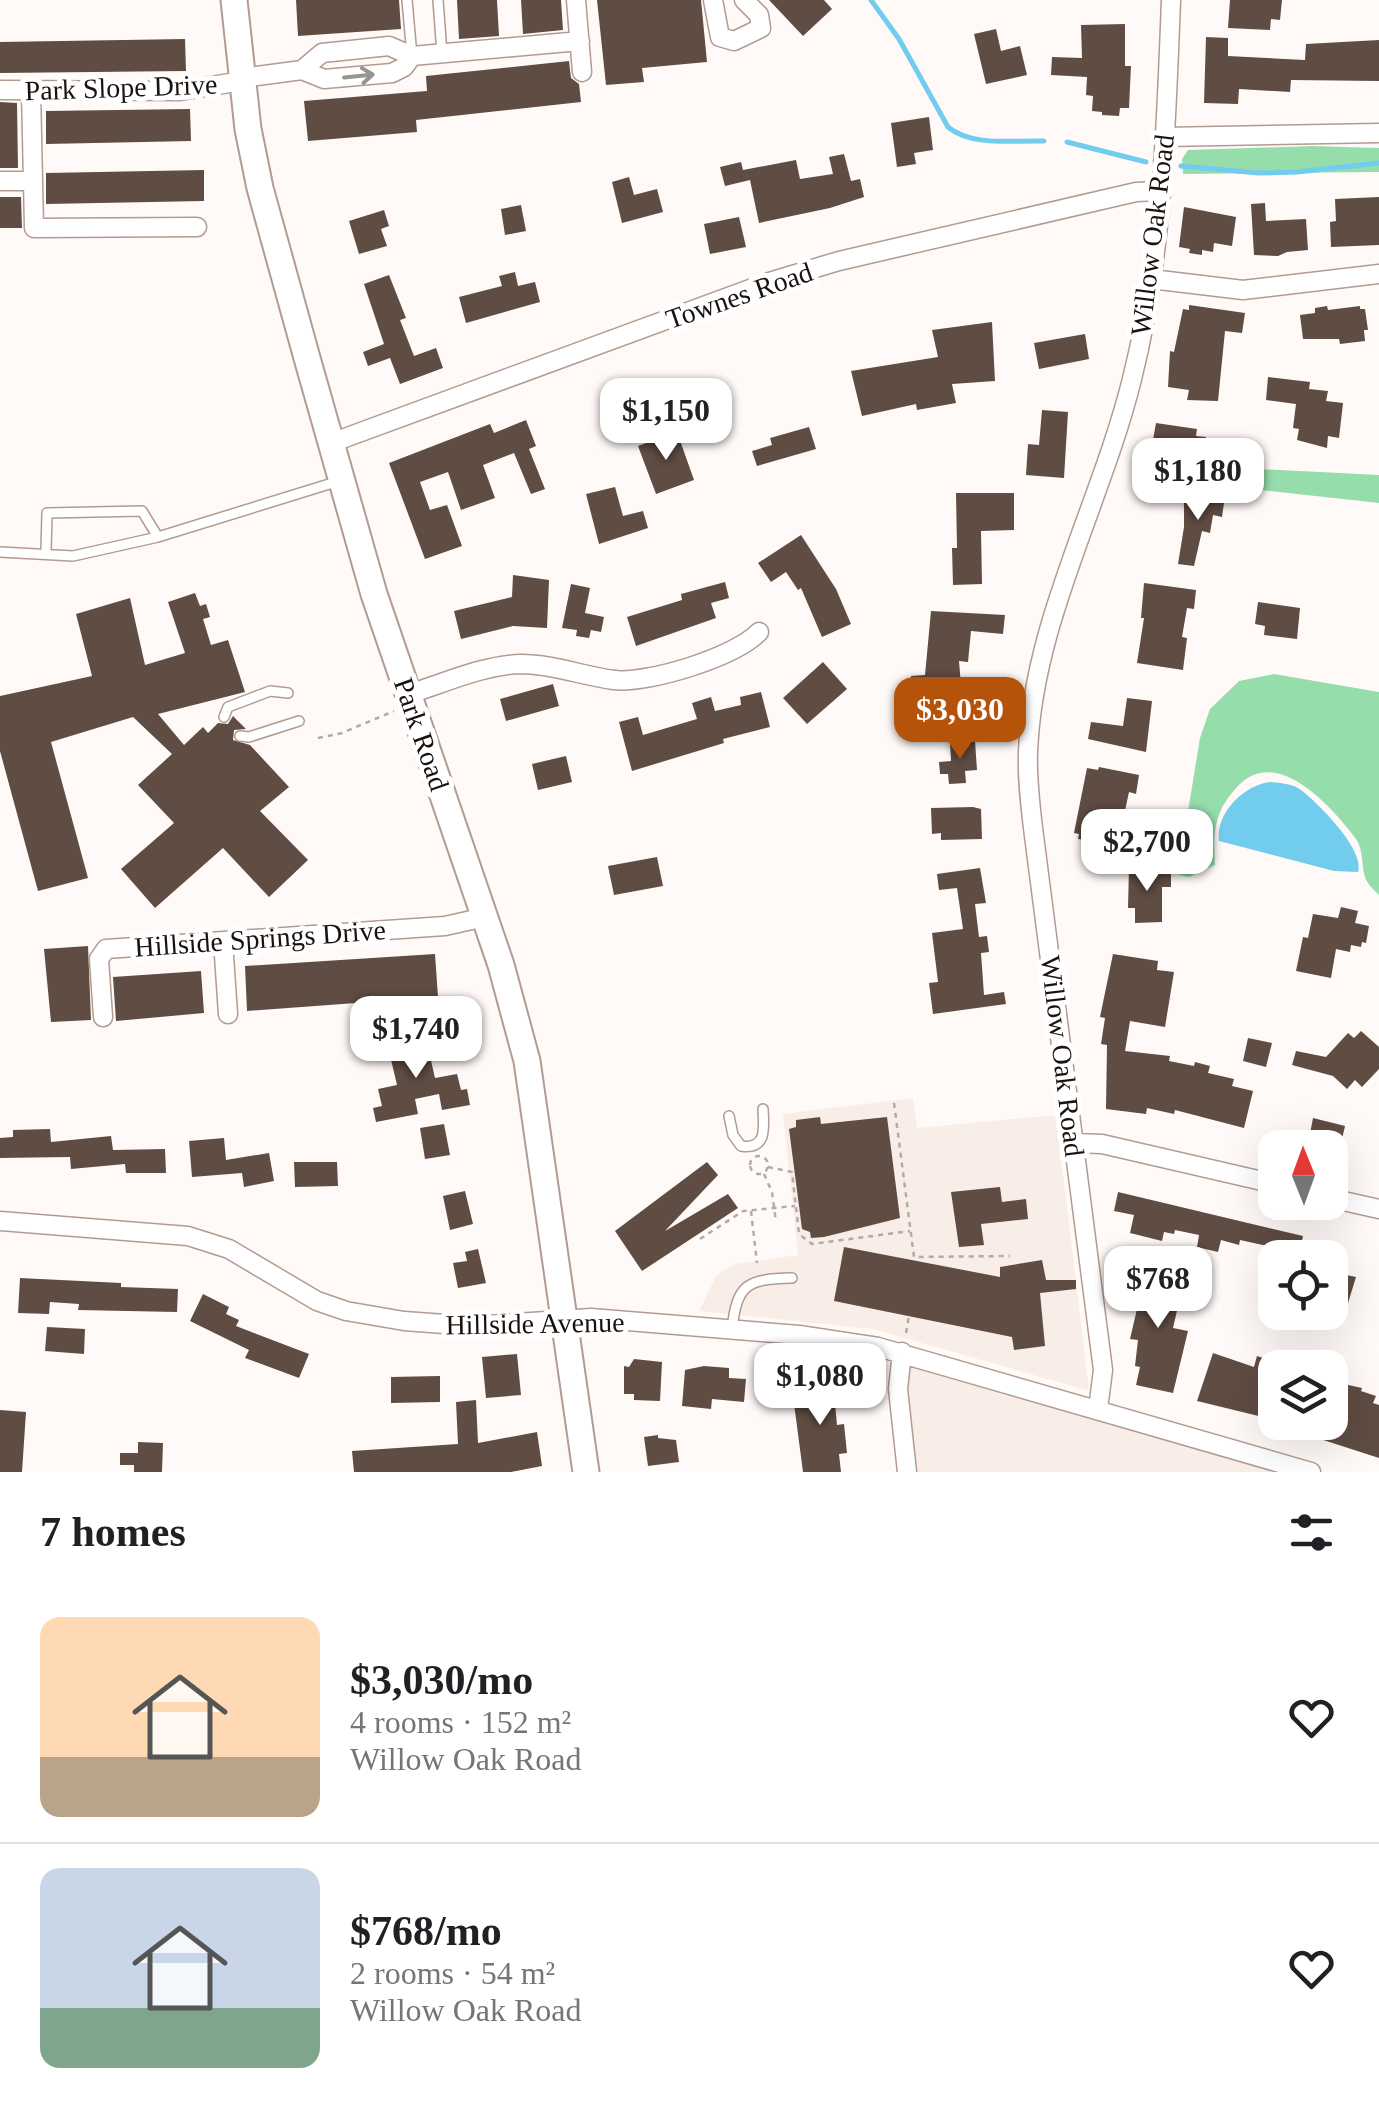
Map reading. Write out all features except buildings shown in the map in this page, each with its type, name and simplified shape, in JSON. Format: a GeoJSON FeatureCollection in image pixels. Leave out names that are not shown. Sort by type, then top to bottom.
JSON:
{"type":"FeatureCollection","features":[{"type":"Feature","properties":{"kind":"main road","name":"Park Road"},"geometry":{"type":"LineString","coordinates":[[234,0],[242,80],[260,188],[330,443],[402,702],[485,917],[527,1060],[586,1472]]}},
{"type":"Feature","properties":{"kind":"street"},"geometry":{"type":"LineString","coordinates":[[576,0],[582,72]]}},
{"type":"Feature","properties":{"kind":"street"},"geometry":{"type":"LineString","coordinates":[[713,0],[720,37],[734,41],[761,28],[759,14],[744,0]]}},
{"type":"Feature","properties":{"kind":"street","name":"Willow Oak Road"},"geometry":{"type":"LineString","coordinates":[[1098,1408],[1102,1370],[1033,828],[1029,737],[1043,652],[1132,382],[1151,280],[1160,191],[1170,0]]}},
{"type":"Feature","properties":{"kind":"street"},"geometry":{"type":"LineString","coordinates":[[412,56],[404,67],[392,72],[324,80],[302,70],[322,53],[389,46],[412,56],[580,42]]}},
{"type":"Feature","properties":{"kind":"street","name":"Park Slope Drive"},"geometry":{"type":"LineString","coordinates":[[0,90],[180,91],[302,70]]}},
{"type":"Feature","properties":{"kind":"street"},"geometry":{"type":"LineString","coordinates":[[31,90],[34,228],[198,227]]}},
{"type":"Feature","properties":{"kind":"street"},"geometry":{"type":"LineString","coordinates":[[1164,138],[1379,133]]}},
{"type":"Feature","properties":{"kind":"street"},"geometry":{"type":"LineString","coordinates":[[0,181],[33,181]]}},
{"type":"Feature","properties":{"kind":"street","name":"Townes Road"},"geometry":{"type":"LineString","coordinates":[[330,443],[769,282],[838,261],[1136,192],[1160,191]]}},
{"type":"Feature","properties":{"kind":"street"},"geometry":{"type":"LineString","coordinates":[[1151,280],[1244,290],[1379,274]]}},
{"type":"Feature","properties":{"kind":"street"},"geometry":{"type":"LineString","coordinates":[[402,702],[482,670],[519,664],[611,680],[643,679],[726,654],[758,632]]}},
{"type":"Feature","properties":{"kind":"street","name":"Hillside Springs Drive"},"geometry":{"type":"LineString","coordinates":[[103,1017],[101,952],[458,924],[485,917]]}},
{"type":"Feature","properties":{"kind":"street"},"geometry":{"type":"LineString","coordinates":[[223,941],[228,1014]]}},
{"type":"Feature","properties":{"kind":"street"},"geometry":{"type":"LineString","coordinates":[[1075,1144],[1102,1144],[1258,1180]]}},
{"type":"Feature","properties":{"kind":"street"},"geometry":{"type":"LineString","coordinates":[[1348,1202],[1379,1210]]}},
{"type":"Feature","properties":{"kind":"street","name":"Hillside Avenue"},"geometry":{"type":"LineString","coordinates":[[0,1220],[188,1236],[229,1249],[303,1295],[362,1315],[472,1326],[591,1318],[903,1346],[1311,1472]]}},
{"type":"Feature","properties":{"kind":"street"},"geometry":{"type":"LineString","coordinates":[[903,1346],[898,1389],[907,1472]]}},
{"type":"Feature","properties":{"kind":"lane"},"geometry":{"type":"LineString","coordinates":[[408,0],[412,56]]}},
{"type":"Feature","properties":{"kind":"lane"},"geometry":{"type":"LineString","coordinates":[[438,0],[442,54]]}},
{"type":"Feature","properties":{"kind":"lane"},"geometry":{"type":"LineString","coordinates":[[0,552],[73,556],[158,536],[341,480]]}},
{"type":"Feature","properties":{"kind":"lane"},"geometry":{"type":"LineString","coordinates":[[46,552],[47,513],[142,511],[158,536]]}},
{"type":"Feature","properties":{"kind":"lane"},"geometry":{"type":"LineString","coordinates":[[224,717],[228,707],[270,691],[288,693]]}},
{"type":"Feature","properties":{"kind":"lane"},"geometry":{"type":"LineString","coordinates":[[240,736],[299,721]]}},
{"type":"Feature","properties":{"kind":"lane"},"geometry":{"type":"LineString","coordinates":[[728,1116],[732,1135],[741,1146],[750,1147],[762,1140],[765,1133],[763,1109]]}},
{"type":"Feature","properties":{"kind":"lane"},"geometry":{"type":"LineString","coordinates":[[732,1329],[737,1298],[744,1287],[760,1280],[792,1278]]}},
{"type":"Feature","properties":{"kind":"path"},"geometry":{"type":"LineString","coordinates":[[318,738],[342,732],[402,702]]}},
{"type":"Feature","properties":{"kind":"path"},"geometry":{"type":"LineString","coordinates":[[894,1102],[914,1256],[1010,1256]]}},
{"type":"Feature","properties":{"kind":"path"},"geometry":{"type":"LineString","coordinates":[[764,1157],[768,1168],[756,1174],[751,1169],[753,1158],[764,1157]]}},
{"type":"Feature","properties":{"kind":"path"},"geometry":{"type":"LineString","coordinates":[[768,1168],[792,1172],[800,1234],[812,1244],[910,1231]]}},
{"type":"Feature","properties":{"kind":"path"},"geometry":{"type":"LineString","coordinates":[[763,1173],[772,1192],[776,1222]]}},
{"type":"Feature","properties":{"kind":"path"},"geometry":{"type":"LineString","coordinates":[[700,1238],[743,1211],[796,1206]]}},
{"type":"Feature","properties":{"kind":"path"},"geometry":{"type":"LineString","coordinates":[[751,1212],[757,1263]]}},
{"type":"Feature","properties":{"kind":"path"},"geometry":{"type":"LineString","coordinates":[[903,1346],[909,1316]]}},
{"type":"Feature","properties":{"kind":"shaded area"},"geometry":{"type":"Polygon","coordinates":[[[913,1098],[917,1128],[1056,1115],[1089,1391],[873,1329],[699,1311],[716,1276],[734,1264],[798,1255],[783,1114],[913,1098]]]}},
{"type":"Feature","properties":{"kind":"shaded area"},"geometry":{"type":"Polygon","coordinates":[[[907,1362],[1287,1472],[913,1472],[903,1385],[907,1362]]]}},
{"type":"Feature","properties":{"kind":"green space"},"geometry":{"type":"Polygon","coordinates":[[[1379,148],[1379,172],[1183,174],[1182,159],[1188,150],[1379,148]]]}},
{"type":"Feature","properties":{"kind":"green space"},"geometry":{"type":"Polygon","coordinates":[[[1258,469],[1379,475],[1379,503],[1243,488],[1246,478],[1258,469]]]}},
{"type":"Feature","properties":{"kind":"green space"},"geometry":{"type":"Polygon","coordinates":[[[1274,674],[1379,692],[1379,895],[1366,880],[1359,844],[1346,826],[1303,785],[1270,772],[1253,775],[1224,804],[1215,832],[1215,865],[1189,877],[1180,875],[1175,862],[1182,848],[1200,738],[1210,709],[1239,681],[1274,674]]]}},
{"type":"Feature","properties":{"kind":"water"},"geometry":{"type":"Polygon","coordinates":[[[1271,782],[1298,788],[1318,806],[1348,840],[1355,852],[1358,872],[1334,871],[1219,841],[1222,820],[1234,802],[1251,788],[1271,782]]]}},
{"type":"Feature","properties":{"kind":"waterway"},"geometry":{"type":"LineString","coordinates":[[871,0],[899,39],[948,127],[981,140],[1044,141]]}},
{"type":"Feature","properties":{"kind":"waterway"},"geometry":{"type":"LineString","coordinates":[[1067,142],[1146,162]]}},
{"type":"Feature","properties":{"kind":"waterway"},"geometry":{"type":"LineString","coordinates":[[1181,166],[1259,173],[1379,163]]}}]}
